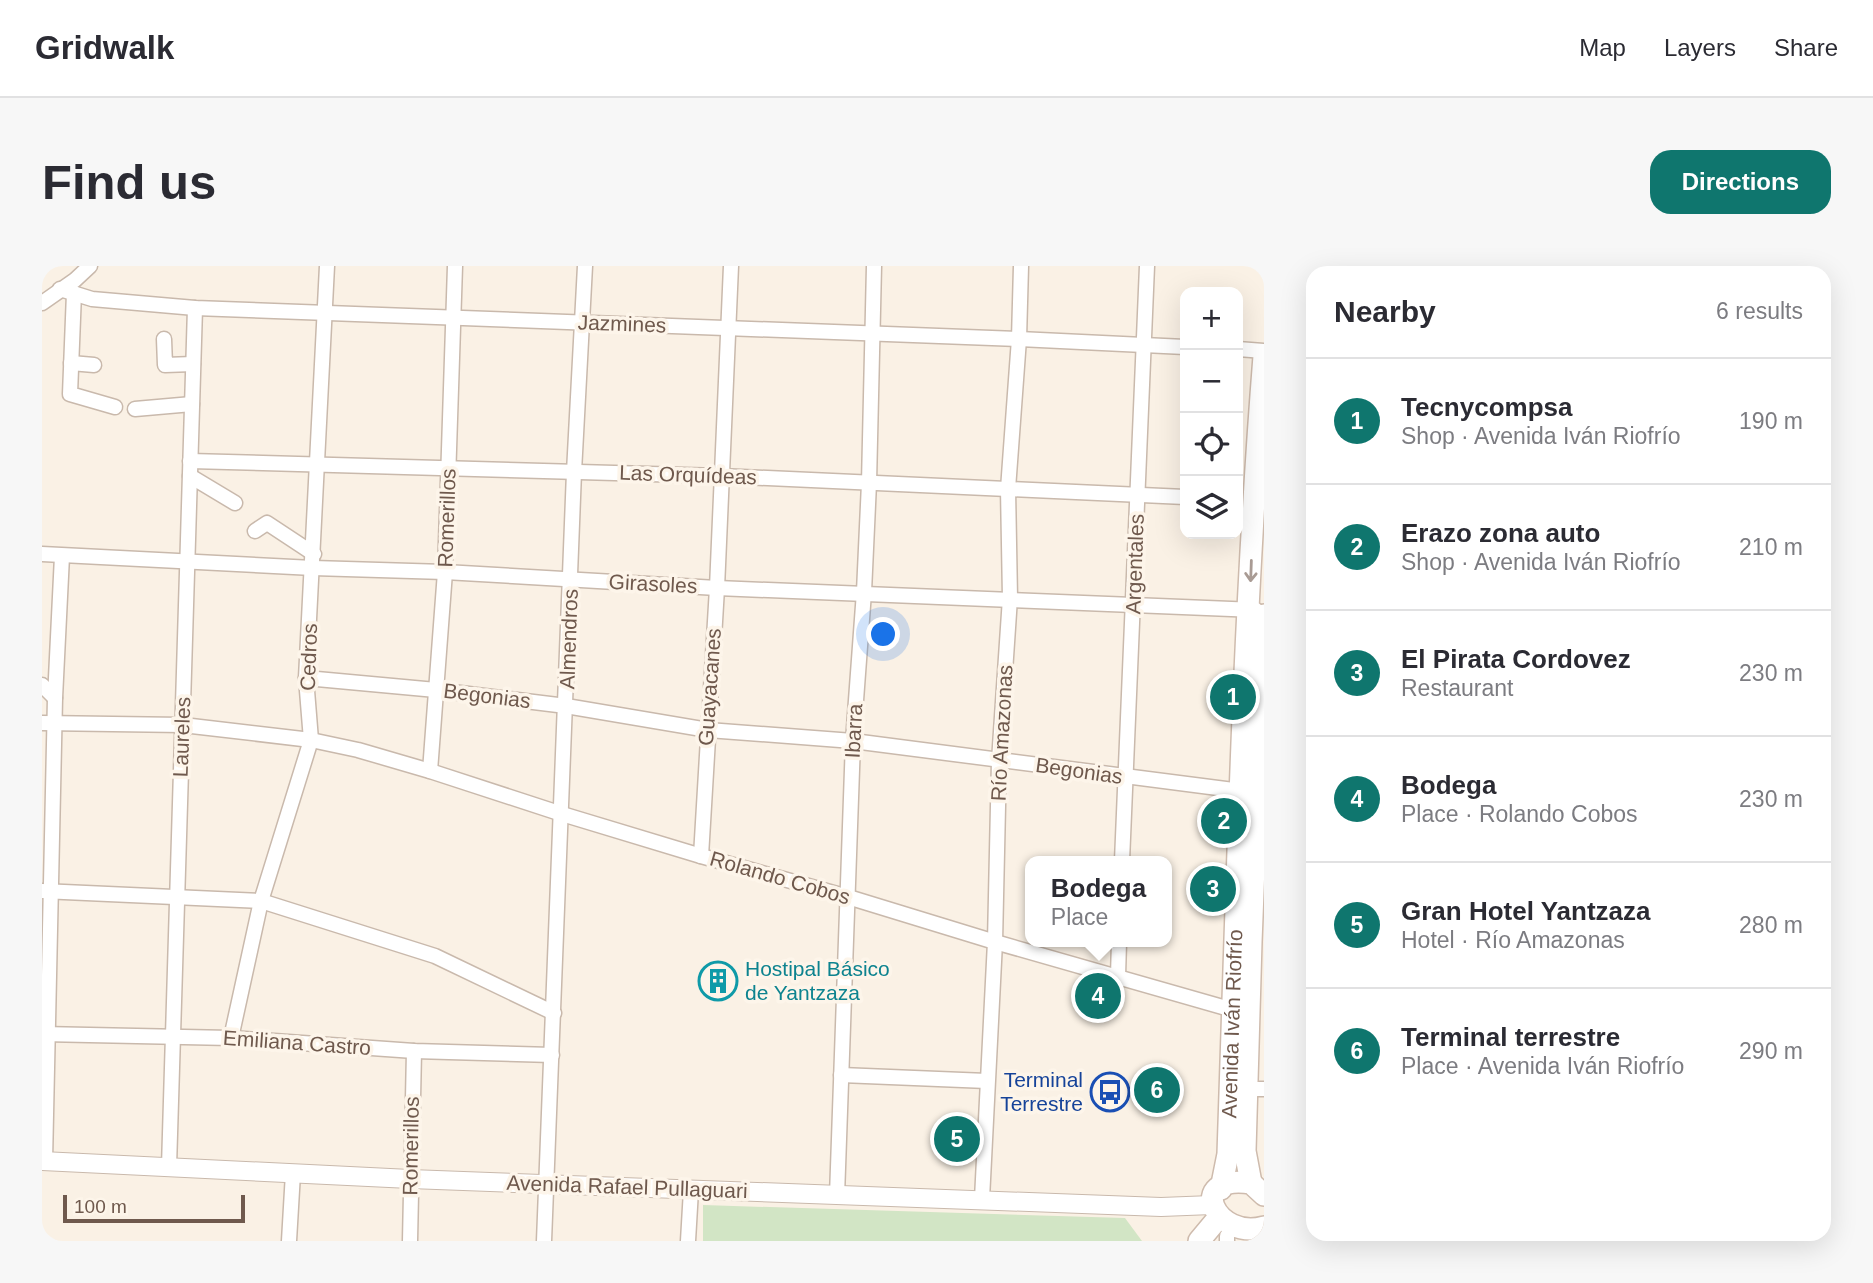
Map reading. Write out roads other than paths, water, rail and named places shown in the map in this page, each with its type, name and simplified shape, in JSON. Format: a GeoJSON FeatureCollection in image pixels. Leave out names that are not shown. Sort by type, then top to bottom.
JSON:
{"type":"FeatureCollection","features":[{"type":"Feature","properties":{"kind":"main road","name":"Avenida Iván Riofrío"},"geometry":{"type":"LineString","coordinates":[[1227,1227],[1228,1154],[1241,1012],[1254,793],[1259,612],[1252,500],[1264,356]]}},
{"type":"Feature","properties":{"kind":"main road","name":"Avenida Iván Riofrío"},"geometry":{"type":"LineString","coordinates":[[1254,793],[1257,942],[1241,1012],[1256,1089],[1245,1151],[1257,1189]]}},
{"type":"Feature","properties":{"kind":"main road"},"geometry":{"type":"LineString","coordinates":[[1227,1227],[1240,1182],[1257,1189]]}},
{"type":"Feature","properties":{"kind":"main road"},"geometry":{"type":"LineString","coordinates":[[1199,1241],[1227,1227],[1255,1235],[1264,1227]]}},
{"type":"Feature","properties":{"kind":"street"},"geometry":{"type":"LineString","coordinates":[[42,303],[67,291],[90,266]]}},
{"type":"Feature","properties":{"kind":"street","name":"Cedros"},"geometry":{"type":"LineString","coordinates":[[231,1038],[261,901],[311,740],[306,678],[327,266]]}},
{"type":"Feature","properties":{"kind":"street","name":"Romerillos"},"geometry":{"type":"LineString","coordinates":[[430,771],[445,572],[455,266]]}},
{"type":"Feature","properties":{"kind":"street","name":"Almendros"},"geometry":{"type":"LineString","coordinates":[[544,1241],[584,266]]}},
{"type":"Feature","properties":{"kind":"street","name":"Guayacanes"},"geometry":{"type":"LineString","coordinates":[[701,856],[717,588],[731,266]]}},
{"type":"Feature","properties":{"kind":"street","name":"Ibarra"},"geometry":{"type":"LineString","coordinates":[[837,1196],[853,741],[869,483],[874,266]]}},
{"type":"Feature","properties":{"kind":"street","name":"Río Amazonas"},"geometry":{"type":"LineString","coordinates":[[982,1199],[995,942],[999,761],[1010,598],[1008,489],[1019,339],[1021,266]]}},
{"type":"Feature","properties":{"kind":"street","name":"Argentales"},"geometry":{"type":"LineString","coordinates":[[1122,856],[1147,266]]}},
{"type":"Feature","properties":{"kind":"street"},"geometry":{"type":"LineString","coordinates":[[67,291],[70,394],[115,407]]}},
{"type":"Feature","properties":{"kind":"street","name":"Jazmines"},"geometry":{"type":"LineString","coordinates":[[67,291],[92,299],[195,308],[1180,347]]}},
{"type":"Feature","properties":{"kind":"street","name":"Laureles"},"geometry":{"type":"LineString","coordinates":[[169,1167],[195,308]]}},
{"type":"Feature","properties":{"kind":"street"},"geometry":{"type":"LineString","coordinates":[[164,339],[165,365],[193,364]]}},
{"type":"Feature","properties":{"kind":"street"},"geometry":{"type":"LineString","coordinates":[[1243,349],[1264,351]]}},
{"type":"Feature","properties":{"kind":"street"},"geometry":{"type":"LineString","coordinates":[[71,363],[94,365]]}},
{"type":"Feature","properties":{"kind":"street"},"geometry":{"type":"LineString","coordinates":[[135,409],[192,404]]}},
{"type":"Feature","properties":{"kind":"street","name":"Las Orquídeas"},"geometry":{"type":"LineString","coordinates":[[190,461],[721,476],[1180,497]]}},
{"type":"Feature","properties":{"kind":"street"},"geometry":{"type":"LineString","coordinates":[[190,476],[235,503]]}},
{"type":"Feature","properties":{"kind":"street"},"geometry":{"type":"LineString","coordinates":[[255,531],[267,523],[314,561]]}},
{"type":"Feature","properties":{"kind":"street","name":"Girasoles"},"geometry":{"type":"LineString","coordinates":[[42,554],[187,561],[314,561],[445,572],[717,588],[1010,598],[1259,612]]}},
{"type":"Feature","properties":{"kind":"street"},"geometry":{"type":"LineString","coordinates":[[44,1161],[48,723],[55,698],[62,555]]}},
{"type":"Feature","properties":{"kind":"street","name":"Begonias"},"geometry":{"type":"LineString","coordinates":[[306,678],[436,690],[566,706],[708,730],[853,741],[1254,793]]}},
{"type":"Feature","properties":{"kind":"street"},"geometry":{"type":"LineString","coordinates":[[42,685],[55,698]]}},
{"type":"Feature","properties":{"kind":"street","name":"Rolando Cobos"},"geometry":{"type":"LineString","coordinates":[[48,723],[183,725],[311,740],[430,771],[701,856],[1241,1012]]}},
{"type":"Feature","properties":{"kind":"street"},"geometry":{"type":"LineString","coordinates":[[47,891],[261,901],[435,956],[554,1013]]}},
{"type":"Feature","properties":{"kind":"street"},"geometry":{"type":"LineString","coordinates":[[1118,976],[1119,947]]}},
{"type":"Feature","properties":{"kind":"street","name":"Emiliana Castro"},"geometry":{"type":"LineString","coordinates":[[45,1034],[231,1038],[414,1051],[552,1055]]}},
{"type":"Feature","properties":{"kind":"street","name":"Romerillos"},"geometry":{"type":"LineString","coordinates":[[410,1241],[414,1051]]}},
{"type":"Feature","properties":{"kind":"street"},"geometry":{"type":"LineString","coordinates":[[841,1075],[987,1081]]}},
{"type":"Feature","properties":{"kind":"street","name":"Avenida Rafael Pullaguari"},"geometry":{"type":"LineString","coordinates":[[44,1161],[410,1180],[1161,1207],[1227,1227]]}},
{"type":"Feature","properties":{"kind":"street"},"geometry":{"type":"LineString","coordinates":[[289,1241],[293,1173]]}},
{"type":"Feature","properties":{"kind":"street"},"geometry":{"type":"LineString","coordinates":[[688,1241],[691,1190]]}},
{"type":"Feature","properties":{"kind":"place","name":"Tecnycompsa"},"geometry":{"type":"Point","coordinates":[1233,697]}},
{"type":"Feature","properties":{"kind":"place","name":"Erazo zona auto"},"geometry":{"type":"Point","coordinates":[1224,821]}},
{"type":"Feature","properties":{"kind":"place","name":"El Pirata Cordovez"},"geometry":{"type":"Point","coordinates":[1213,889]}},
{"type":"Feature","properties":{"kind":"place","name":"Hostipal Básico de Yantzaza"},"geometry":{"type":"Point","coordinates":[718,981]}},
{"type":"Feature","properties":{"kind":"place","name":"Bodega"},"geometry":{"type":"Point","coordinates":[1098,996]}},
{"type":"Feature","properties":{"kind":"place","name":"Terminal terrestre"},"geometry":{"type":"Point","coordinates":[1157,1090]}},
{"type":"Feature","properties":{"kind":"place","name":"Terminal Terrestre"},"geometry":{"type":"Point","coordinates":[1110,1092]}},
{"type":"Feature","properties":{"kind":"place","name":"Gran Hotel Yantzaza"},"geometry":{"type":"Point","coordinates":[957,1139]}}]}
